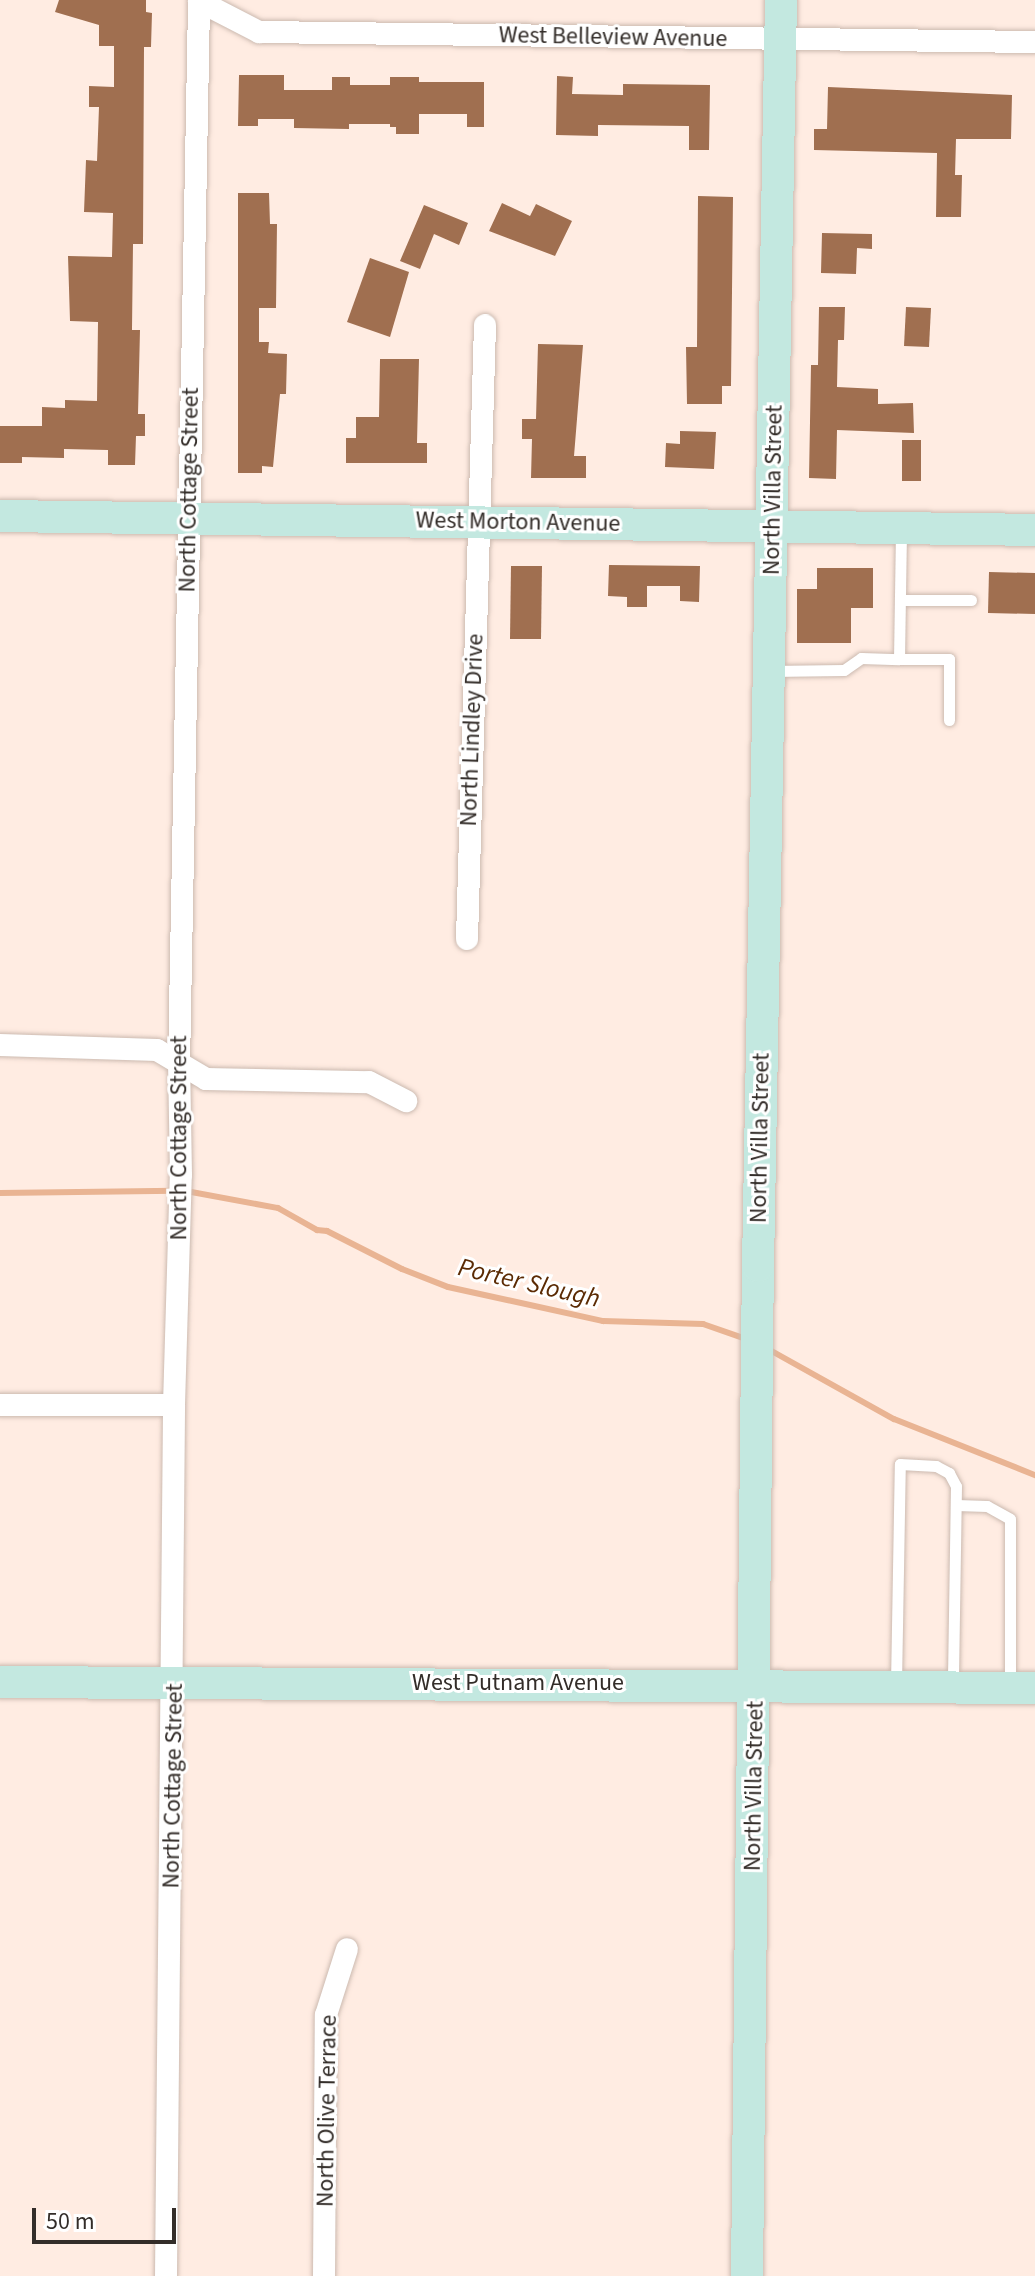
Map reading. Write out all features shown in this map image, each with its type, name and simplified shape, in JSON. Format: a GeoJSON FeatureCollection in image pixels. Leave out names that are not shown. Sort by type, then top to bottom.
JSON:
{"type":"FeatureCollection","features":[{"type":"Feature","properties":{"kind":"street","name":"West Belleview Avenue"},"geometry":{"type":"LineString","coordinates":[[199,0],[259,32],[1035,42]]}},
{"type":"Feature","properties":{"kind":"street","name":"North Cottage Street"},"geometry":{"type":"LineString","coordinates":[[166,2276],[174,1682],[174,1405],[181,1175],[179,1065],[199,0]]}},
{"type":"Feature","properties":{"kind":"street","name":"North Villa Street"},"geometry":{"type":"LineString","coordinates":[[747,2276],[757,1362],[781,0]]}},
{"type":"Feature","properties":{"kind":"street","name":"North Lindley Drive"},"geometry":{"type":"LineString","coordinates":[[467,939],[485,325]]}},
{"type":"Feature","properties":{"kind":"street","name":"West Morton Avenue"},"geometry":{"type":"LineString","coordinates":[[0,516],[1035,530]]}},
{"type":"Feature","properties":{"kind":"street"},"geometry":{"type":"LineString","coordinates":[[0,1045],[157,1050],[206,1079],[369,1082],[406,1101]]}},
{"type":"Feature","properties":{"kind":"street"},"geometry":{"type":"LineString","coordinates":[[0,1405],[174,1405]]}},
{"type":"Feature","properties":{"kind":"street","name":"West Putnam Avenue"},"geometry":{"type":"LineString","coordinates":[[0,1682],[755,1684],[1022,1688]]}},
{"type":"Feature","properties":{"kind":"street","name":"North Olive Terrace"},"geometry":{"type":"LineString","coordinates":[[324,2276],[326,2015],[347,1949]]}},
{"type":"Feature","properties":{"kind":"lane"},"geometry":{"type":"LineString","coordinates":[[899,659],[901,528]]}},
{"type":"Feature","properties":{"kind":"lane"},"geometry":{"type":"LineString","coordinates":[[900,600],[971,600]]}},
{"type":"Feature","properties":{"kind":"lane"},"geometry":{"type":"LineString","coordinates":[[769,671],[844,670],[861,658],[949,659],[949,720]]}},
{"type":"Feature","properties":{"kind":"lane"},"geometry":{"type":"LineString","coordinates":[[896,1688],[900,1464],[936,1466],[949,1473],[956,1486],[953,1688]]}},
{"type":"Feature","properties":{"kind":"lane"},"geometry":{"type":"LineString","coordinates":[[956,1505],[994,1508],[1010,1519],[1022,1688]]}},
{"type":"Feature","properties":{"kind":"building"},"geometry":{"type":"Polygon","coordinates":[[[59,0],[146,0],[146,12],[152,13],[151,47],[144,47],[143,244],[133,244],[132,330],[140,330],[138,414],[145,414],[145,436],[136,436],[135,465],[108,465],[108,450],[64,449],[64,458],[22,457],[22,463],[0,463],[0,426],[42,426],[42,407],[65,408],[65,400],[97,401],[98,322],[70,321],[68,256],[112,257],[113,213],[84,212],[86,160],[97,161],[99,107],[89,107],[89,86],[114,87],[114,46],[99,46],[99,25],[55,12],[59,0]]]}},
{"type":"Feature","properties":{"kind":"building"},"geometry":{"type":"Polygon","coordinates":[[[239,75],[284,75],[284,90],[332,90],[332,77],[350,77],[350,85],[390,85],[390,77],[419,77],[419,82],[484,82],[484,127],[467,127],[467,114],[419,114],[419,134],[396,134],[396,127],[390,127],[390,124],[349,124],[349,129],[294,128],[294,119],[258,119],[258,126],[238,126],[239,75]]]}},
{"type":"Feature","properties":{"kind":"building"},"geometry":{"type":"Polygon","coordinates":[[[557,76],[573,77],[572,94],[623,95],[623,84],[710,85],[709,150],[689,150],[689,126],[598,125],[598,136],[556,135],[557,76]]]}},
{"type":"Feature","properties":{"kind":"building"},"geometry":{"type":"Polygon","coordinates":[[[828,87],[1012,95],[1011,139],[956,139],[955,175],[962,175],[961,217],[936,217],[937,153],[814,150],[814,129],[827,129],[828,87]]]}},
{"type":"Feature","properties":{"kind":"building"},"geometry":{"type":"Polygon","coordinates":[[[238,193],[269,193],[270,224],[277,224],[276,308],[259,308],[259,342],[269,342],[268,353],[287,354],[286,394],[280,394],[273,467],[262,466],[262,473],[238,473],[238,193]]]}},
{"type":"Feature","properties":{"kind":"building"},"geometry":{"type":"Polygon","coordinates":[[[698,196],[733,197],[731,386],[722,386],[722,404],[687,404],[686,347],[697,347],[698,196]]]}},
{"type":"Feature","properties":{"kind":"building"},"geometry":{"type":"Polygon","coordinates":[[[502,203],[530,216],[536,204],[572,221],[555,256],[489,231],[502,203]]]}},
{"type":"Feature","properties":{"kind":"building"},"geometry":{"type":"Polygon","coordinates":[[[424,205],[468,223],[459,245],[434,234],[420,269],[400,261],[424,205]]]}},
{"type":"Feature","properties":{"kind":"building"},"geometry":{"type":"Polygon","coordinates":[[[822,233],[872,234],[872,249],[857,248],[856,274],[821,273],[822,233]]]}},
{"type":"Feature","properties":{"kind":"building"},"geometry":{"type":"Polygon","coordinates":[[[370,258],[409,272],[390,337],[347,322],[370,258]]]}},
{"type":"Feature","properties":{"kind":"building"},"geometry":{"type":"Polygon","coordinates":[[[819,307],[845,307],[844,340],[838,340],[837,387],[878,389],[878,404],[913,403],[914,433],[837,430],[836,479],[809,478],[811,365],[818,365],[819,307]]]}},
{"type":"Feature","properties":{"kind":"building"},"geometry":{"type":"Polygon","coordinates":[[[906,307],[931,308],[929,347],[904,346],[906,307]]]}},
{"type":"Feature","properties":{"kind":"building"},"geometry":{"type":"Polygon","coordinates":[[[538,344],[583,345],[574,456],[586,456],[586,478],[531,478],[532,439],[522,439],[522,419],[536,419],[538,344]]]}},
{"type":"Feature","properties":{"kind":"building"},"geometry":{"type":"Polygon","coordinates":[[[380,359],[419,359],[417,443],[427,443],[427,463],[346,463],[346,438],[356,438],[356,417],[379,417],[380,359]]]}},
{"type":"Feature","properties":{"kind":"building"},"geometry":{"type":"Polygon","coordinates":[[[680,431],[716,432],[714,469],[665,467],[666,443],[680,444],[680,431]]]}},
{"type":"Feature","properties":{"kind":"building"},"geometry":{"type":"Polygon","coordinates":[[[902,440],[921,440],[921,481],[902,481],[902,440]]]}},
{"type":"Feature","properties":{"kind":"building"},"geometry":{"type":"Polygon","coordinates":[[[609,565],[700,566],[699,602],[680,601],[680,586],[647,586],[647,607],[627,607],[627,597],[608,596],[609,565]]]}},
{"type":"Feature","properties":{"kind":"building"},"geometry":{"type":"Polygon","coordinates":[[[511,566],[542,566],[541,639],[510,639],[511,566]]]}},
{"type":"Feature","properties":{"kind":"building"},"geometry":{"type":"Polygon","coordinates":[[[817,568],[873,568],[873,608],[851,608],[851,643],[797,643],[797,589],[817,589],[817,568]]]}},
{"type":"Feature","properties":{"kind":"building"},"geometry":{"type":"Polygon","coordinates":[[[989,572],[1035,573],[1035,614],[988,613],[989,572]]]}},
{"type":"Feature","properties":{"kind":"waterway","name":"Porter Slough"},"geometry":{"type":"LineString","coordinates":[[0,1193],[175,1191]]}},
{"type":"Feature","properties":{"kind":"waterway","name":"Porter Slough"},"geometry":{"type":"LineString","coordinates":[[186,1191],[278,1208],[317,1230],[327,1231],[402,1269],[448,1287],[603,1321],[703,1324],[746,1339]]}},
{"type":"Feature","properties":{"kind":"waterway","name":"Porter Slough"},"geometry":{"type":"LineString","coordinates":[[768,1349],[894,1419],[1035,1475]]}}]}
